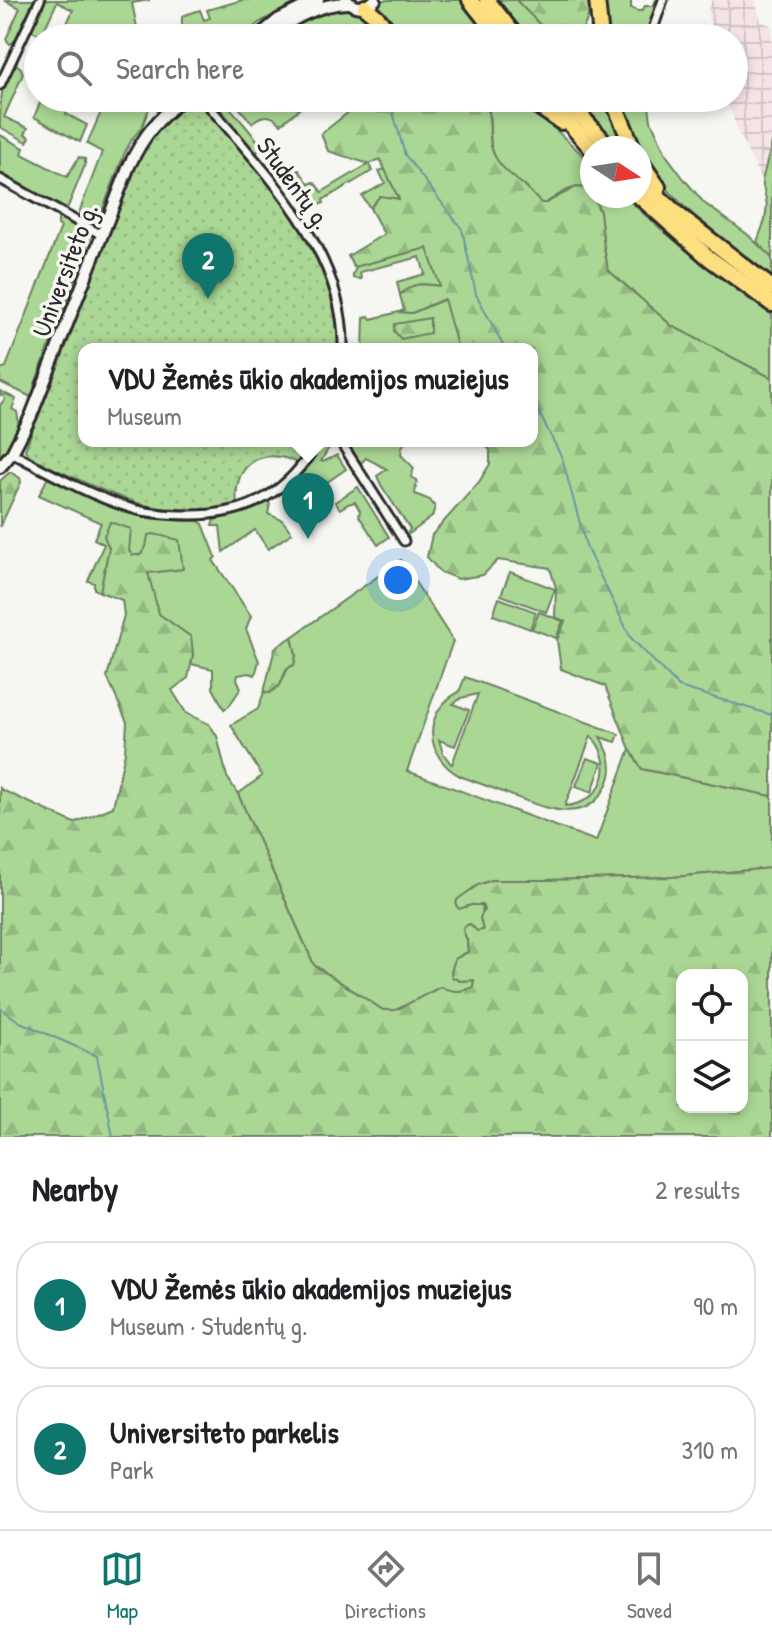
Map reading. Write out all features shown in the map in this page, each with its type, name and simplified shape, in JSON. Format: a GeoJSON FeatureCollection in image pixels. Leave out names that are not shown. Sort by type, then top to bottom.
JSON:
{"type":"FeatureCollection","features":[{"type":"Feature","properties":{"kind":"highway"},"geometry":{"type":"LineString","coordinates":[[470,0],[489,24]]}},
{"type":"Feature","properties":{"kind":"highway"},"geometry":{"type":"LineString","coordinates":[[487,0],[506,24]]}},
{"type":"Feature","properties":{"kind":"highway"},"geometry":{"type":"LineString","coordinates":[[370,3],[372,12],[383,24]]}},
{"type":"Feature","properties":{"kind":"highway"},"geometry":{"type":"LineString","coordinates":[[595,24],[597,4]]}},
{"type":"Feature","properties":{"kind":"highway"},"geometry":{"type":"LineString","coordinates":[[597,4],[599,24]]}},
{"type":"Feature","properties":{"kind":"highway"},"geometry":{"type":"LineString","coordinates":[[546,112],[578,134]]}},
{"type":"Feature","properties":{"kind":"highway"},"geometry":{"type":"LineString","coordinates":[[559,112],[578,134]]}},
{"type":"Feature","properties":{"kind":"highway"},"geometry":{"type":"LineString","coordinates":[[578,112],[599,136]]}},
{"type":"Feature","properties":{"kind":"highway"},"geometry":{"type":"LineString","coordinates":[[618,112],[628,136]]}},
{"type":"Feature","properties":{"kind":"highway"},"geometry":{"type":"LineString","coordinates":[[652,178],[677,214]]}},
{"type":"Feature","properties":{"kind":"highway"},"geometry":{"type":"LineString","coordinates":[[652,190],[677,214],[772,288]]}},
{"type":"Feature","properties":{"kind":"highway"},"geometry":{"type":"LineString","coordinates":[[652,208],[709,258],[772,304]]}},
{"type":"Feature","properties":{"kind":"main road"},"geometry":{"type":"LineString","coordinates":[[273,24],[318,0]]}},
{"type":"Feature","properties":{"kind":"main road"},"geometry":{"type":"LineString","coordinates":[[290,24],[334,3],[347,2],[356,7],[370,3]]}},
{"type":"Feature","properties":{"kind":"main road","name":"Universiteto g."},"geometry":{"type":"LineString","coordinates":[[0,467],[12,453],[31,416],[129,166],[143,139],[167,112]]}},
{"type":"Feature","properties":{"kind":"street"},"geometry":{"type":"LineString","coordinates":[[29,24],[40,0]]}},
{"type":"Feature","properties":{"kind":"street"},"geometry":{"type":"LineString","coordinates":[[655,24],[663,0]]}},
{"type":"Feature","properties":{"kind":"street"},"geometry":{"type":"LineString","coordinates":[[0,85],[24,34]]}},
{"type":"Feature","properties":{"kind":"street","name":"Studentų g."},"geometry":{"type":"LineString","coordinates":[[214,112],[274,183],[309,234],[335,289],[342,317],[343,343]]}},
{"type":"Feature","properties":{"kind":"street"},"geometry":{"type":"LineString","coordinates":[[0,179],[102,235]]}},
{"type":"Feature","properties":{"kind":"street"},"geometry":{"type":"LineString","coordinates":[[12,453],[131,508],[174,515],[206,515],[239,510],[267,497],[286,483],[314,447]]}},
{"type":"Feature","properties":{"kind":"street"},"geometry":{"type":"LineString","coordinates":[[344,447],[404,541]]}},
{"type":"Feature","properties":{"kind":"shaded area"},"geometry":{"type":"Polygon","coordinates":[[[712,0],[755,0],[761,22],[772,25],[772,142],[762,181],[731,112],[748,112],[748,24],[711,24],[708,9],[712,0]]]}},
{"type":"Feature","properties":{"kind":"green space"},"geometry":{"type":"Polygon","coordinates":[[[4,0],[34,0],[14,42],[10,44],[6,39],[20,8],[4,0]]]}},
{"type":"Feature","properties":{"kind":"green space"},"geometry":{"type":"Polygon","coordinates":[[[43,0],[150,0],[132,3],[136,24],[67,24],[73,10],[57,2],[47,24],[31,24],[43,0]]]}},
{"type":"Feature","properties":{"kind":"green space"},"geometry":{"type":"Polygon","coordinates":[[[243,0],[303,0],[257,24],[182,24],[182,16],[200,10],[204,20],[210,18],[207,10],[243,0]]]}},
{"type":"Feature","properties":{"kind":"green space"},"geometry":{"type":"Polygon","coordinates":[[[379,0],[461,0],[479,24],[390,24],[377,6],[379,0]]]}},
{"type":"Feature","properties":{"kind":"green space"},"geometry":{"type":"Polygon","coordinates":[[[497,0],[516,0],[539,24],[515,24],[497,0]]]}},
{"type":"Feature","properties":{"kind":"green space"},"geometry":{"type":"Polygon","coordinates":[[[516,0],[590,0],[585,24],[539,24],[516,0]]]}},
{"type":"Feature","properties":{"kind":"green space"},"geometry":{"type":"Polygon","coordinates":[[[605,0],[631,0],[631,8],[642,11],[645,6],[653,6],[656,0],[660,0],[652,24],[606,24],[605,0]]]}},
{"type":"Feature","properties":{"kind":"green space"},"geometry":{"type":"Polygon","coordinates":[[[344,7],[368,14],[376,24],[296,24],[344,7]]]}},
{"type":"Feature","properties":{"kind":"green space"},"geometry":{"type":"Polygon","coordinates":[[[16,64],[23,74],[4,117],[28,128],[25,134],[30,137],[27,142],[0,127],[4,85],[16,64]]]}},
{"type":"Feature","properties":{"kind":"green space"},"geometry":{"type":"Polygon","coordinates":[[[36,112],[67,112],[87,125],[80,142],[34,117],[36,112]]]}},
{"type":"Feature","properties":{"kind":"green space"},"geometry":{"type":"Polygon","coordinates":[[[101,112],[148,112],[142,127],[125,152],[94,226],[77,218],[102,152],[87,144],[101,112]]]}},
{"type":"Feature","properties":{"kind":"green space"},"geometry":{"type":"Polygon","coordinates":[[[177,112],[208,112],[293,218],[326,281],[335,314],[337,343],[78,343],[78,447],[307,447],[297,463],[273,456],[252,462],[239,478],[237,503],[209,509],[148,506],[44,465],[25,450],[136,163],[155,133],[177,112]]]}},
{"type":"Feature","properties":{"kind":"green space"},"geometry":{"type":"Polygon","coordinates":[[[223,112],[234,112],[263,147],[256,153],[223,112]]]}},
{"type":"Feature","properties":{"kind":"green space"},"geometry":{"type":"Polygon","coordinates":[[[243,112],[295,112],[281,124],[267,116],[252,123],[243,112]]]}},
{"type":"Feature","properties":{"kind":"green space"},"geometry":{"type":"Polygon","coordinates":[[[349,112],[488,112],[491,146],[496,158],[541,203],[576,187],[580,188],[580,208],[598,208],[608,270],[672,326],[772,378],[772,796],[642,769],[630,749],[605,686],[561,669],[557,640],[565,621],[555,617],[556,588],[550,568],[498,560],[483,575],[458,579],[440,572],[427,557],[432,535],[479,482],[490,464],[487,447],[538,447],[538,343],[456,343],[444,299],[412,313],[399,312],[404,310],[400,295],[410,287],[423,284],[440,286],[427,248],[354,267],[348,256],[384,234],[370,208],[380,196],[399,199],[380,159],[369,164],[328,151],[321,134],[349,112]]]}},
{"type":"Feature","properties":{"kind":"green space"},"geometry":{"type":"Polygon","coordinates":[[[489,112],[536,112],[580,153],[580,187],[541,203],[497,162],[491,146],[489,112]]]}},
{"type":"Feature","properties":{"kind":"green space"},"geometry":{"type":"Polygon","coordinates":[[[586,112],[614,112],[624,136],[607,136],[586,112]]]}},
{"type":"Feature","properties":{"kind":"green space"},"geometry":{"type":"Polygon","coordinates":[[[623,112],[650,112],[667,156],[684,179],[704,203],[747,234],[772,258],[772,276],[717,236],[683,206],[653,172],[652,136],[632,136],[623,112]]]}},
{"type":"Feature","properties":{"kind":"green space"},"geometry":{"type":"Polygon","coordinates":[[[0,135],[24,148],[22,154],[67,177],[79,157],[85,159],[67,209],[0,174],[0,135]]]}},
{"type":"Feature","properties":{"kind":"green space"},"geometry":{"type":"Polygon","coordinates":[[[772,142],[772,258],[757,242],[765,220],[767,205],[762,181],[772,142]]]}},
{"type":"Feature","properties":{"kind":"green space"},"geometry":{"type":"Polygon","coordinates":[[[369,164],[372,171],[318,205],[293,172],[299,170],[309,184],[314,182],[322,192],[369,164]]]}},
{"type":"Feature","properties":{"kind":"green space"},"geometry":{"type":"Polygon","coordinates":[[[385,169],[399,199],[380,196],[370,208],[362,196],[385,183],[379,171],[385,169]]]}},
{"type":"Feature","properties":{"kind":"green space"},"geometry":{"type":"Polygon","coordinates":[[[598,208],[638,208],[696,258],[772,315],[772,378],[672,326],[608,270],[598,208]]]}},
{"type":"Feature","properties":{"kind":"green space"},"geometry":{"type":"Polygon","coordinates":[[[63,218],[94,236],[94,240],[82,270],[79,269],[31,397],[0,382],[0,369],[6,367],[61,227],[58,219],[63,218]]]}},
{"type":"Feature","properties":{"kind":"green space"},"geometry":{"type":"Polygon","coordinates":[[[427,248],[441,286],[419,284],[400,295],[397,282],[425,274],[420,257],[360,272],[361,279],[353,278],[357,266],[427,248]]]}},
{"type":"Feature","properties":{"kind":"green space"},"geometry":{"type":"Polygon","coordinates":[[[445,299],[456,343],[363,343],[364,318],[412,313],[445,299]]]}},
{"type":"Feature","properties":{"kind":"green space"},"geometry":{"type":"Polygon","coordinates":[[[430,318],[430,333],[401,339],[394,331],[395,324],[430,318]]]}},
{"type":"Feature","properties":{"kind":"green space"},"geometry":{"type":"Polygon","coordinates":[[[0,391],[16,399],[12,409],[17,412],[18,425],[0,460],[0,405],[5,399],[0,391]]]}},
{"type":"Feature","properties":{"kind":"green space"},"geometry":{"type":"Polygon","coordinates":[[[319,447],[329,447],[321,461],[337,455],[346,469],[316,490],[328,509],[305,525],[296,507],[297,494],[289,495],[285,491],[319,447]]]}},
{"type":"Feature","properties":{"kind":"green space"},"geometry":{"type":"Polygon","coordinates":[[[349,447],[402,447],[401,455],[414,468],[411,477],[417,480],[415,494],[430,500],[435,507],[432,517],[409,534],[410,529],[377,476],[387,469],[366,458],[361,463],[349,447]]]}},
{"type":"Feature","properties":{"kind":"green space"},"geometry":{"type":"Polygon","coordinates":[[[10,472],[21,482],[0,527],[0,481],[10,472]]]}},
{"type":"Feature","properties":{"kind":"green space"},"geometry":{"type":"Polygon","coordinates":[[[48,477],[120,509],[203,524],[216,557],[213,560],[251,616],[246,629],[259,661],[255,675],[238,675],[241,688],[229,706],[224,709],[213,688],[213,669],[191,664],[191,637],[159,614],[149,581],[146,547],[140,555],[132,556],[129,551],[109,548],[100,592],[94,589],[94,583],[88,581],[104,544],[94,539],[101,523],[39,495],[48,477]]]}},
{"type":"Feature","properties":{"kind":"green space"},"geometry":{"type":"Polygon","coordinates":[[[358,487],[389,537],[378,545],[359,516],[355,502],[340,509],[335,502],[358,487]]]}},
{"type":"Feature","properties":{"kind":"green space"},"geometry":{"type":"Polygon","coordinates":[[[267,502],[270,504],[268,514],[282,520],[292,533],[268,549],[255,530],[223,552],[220,526],[212,526],[214,520],[267,502]]]}},
{"type":"Feature","properties":{"kind":"green space"},"geometry":{"type":"Polygon","coordinates":[[[110,522],[131,529],[129,551],[132,555],[141,555],[148,535],[179,540],[183,569],[148,573],[159,614],[191,637],[193,655],[188,678],[172,690],[186,713],[209,724],[217,736],[227,777],[238,794],[314,965],[383,1010],[396,1010],[440,987],[456,991],[473,987],[474,980],[460,981],[452,977],[451,972],[455,959],[468,952],[463,930],[465,926],[470,924],[477,931],[483,930],[480,918],[484,910],[482,905],[459,909],[456,905],[457,900],[478,885],[492,880],[673,877],[772,868],[772,1137],[0,1137],[0,788],[74,823],[113,807],[125,752],[127,722],[107,677],[124,615],[122,600],[100,592],[109,548],[104,536],[110,522]]]}},
{"type":"Feature","properties":{"kind":"green space"},"geometry":{"type":"Polygon","coordinates":[[[401,560],[453,641],[407,771],[596,841],[630,749],[642,769],[772,796],[772,868],[673,877],[492,880],[457,900],[459,908],[482,905],[483,929],[477,932],[470,924],[463,930],[468,952],[461,955],[460,981],[474,980],[473,987],[456,991],[440,987],[396,1011],[383,1010],[314,965],[238,794],[262,776],[231,725],[258,709],[264,692],[270,693],[280,685],[288,668],[294,665],[296,655],[292,637],[401,560]]]}},
{"type":"Feature","properties":{"kind":"green space"},"geometry":{"type":"Polygon","coordinates":[[[510,572],[555,589],[546,612],[501,595],[510,572]]]}},
{"type":"Feature","properties":{"kind":"green space"},"geometry":{"type":"Polygon","coordinates":[[[499,598],[536,612],[530,629],[493,615],[499,598]]]}},
{"type":"Feature","properties":{"kind":"green space"},"geometry":{"type":"Polygon","coordinates":[[[539,612],[563,621],[556,638],[532,629],[539,612]]]}},
{"type":"Feature","properties":{"kind":"green space"},"geometry":{"type":"Polygon","coordinates":[[[292,637],[296,655],[294,665],[287,668],[280,685],[270,693],[264,692],[275,648],[292,637]]]}},
{"type":"Feature","properties":{"kind":"green space"},"geometry":{"type":"Polygon","coordinates":[[[465,677],[619,734],[616,742],[600,737],[611,766],[607,784],[599,797],[589,806],[577,810],[552,809],[460,776],[448,768],[439,758],[432,734],[438,710],[459,692],[465,677]],[[478,694],[461,698],[453,704],[469,710],[455,746],[439,740],[451,764],[452,764],[478,694]],[[591,736],[565,806],[589,798],[602,780],[603,758],[591,736]]]}},
{"type":"Feature","properties":{"kind":"green space"},"geometry":{"type":"Polygon","coordinates":[[[587,758],[602,763],[592,792],[576,786],[587,758]]]}},
{"type":"Feature","properties":{"kind":"waterway"},"geometry":{"type":"LineString","coordinates":[[393,112],[405,155],[462,229],[476,294],[502,343]]}},
{"type":"Feature","properties":{"kind":"waterway"},"geometry":{"type":"LineString","coordinates":[[538,411],[562,458],[587,549],[631,638],[679,687],[772,715]]}},
{"type":"Feature","properties":{"kind":"waterway"},"geometry":{"type":"LineString","coordinates":[[0,1008],[20,1022],[97,1056],[113,1137]]}},
{"type":"Feature","properties":{"kind":"place","name":"Universiteto parkelis"},"geometry":{"type":"Point","coordinates":[208,299]}},
{"type":"Feature","properties":{"kind":"place","name":"VDU Žemės ūkio akademijos muziejus"},"geometry":{"type":"Point","coordinates":[308,539]}}]}
